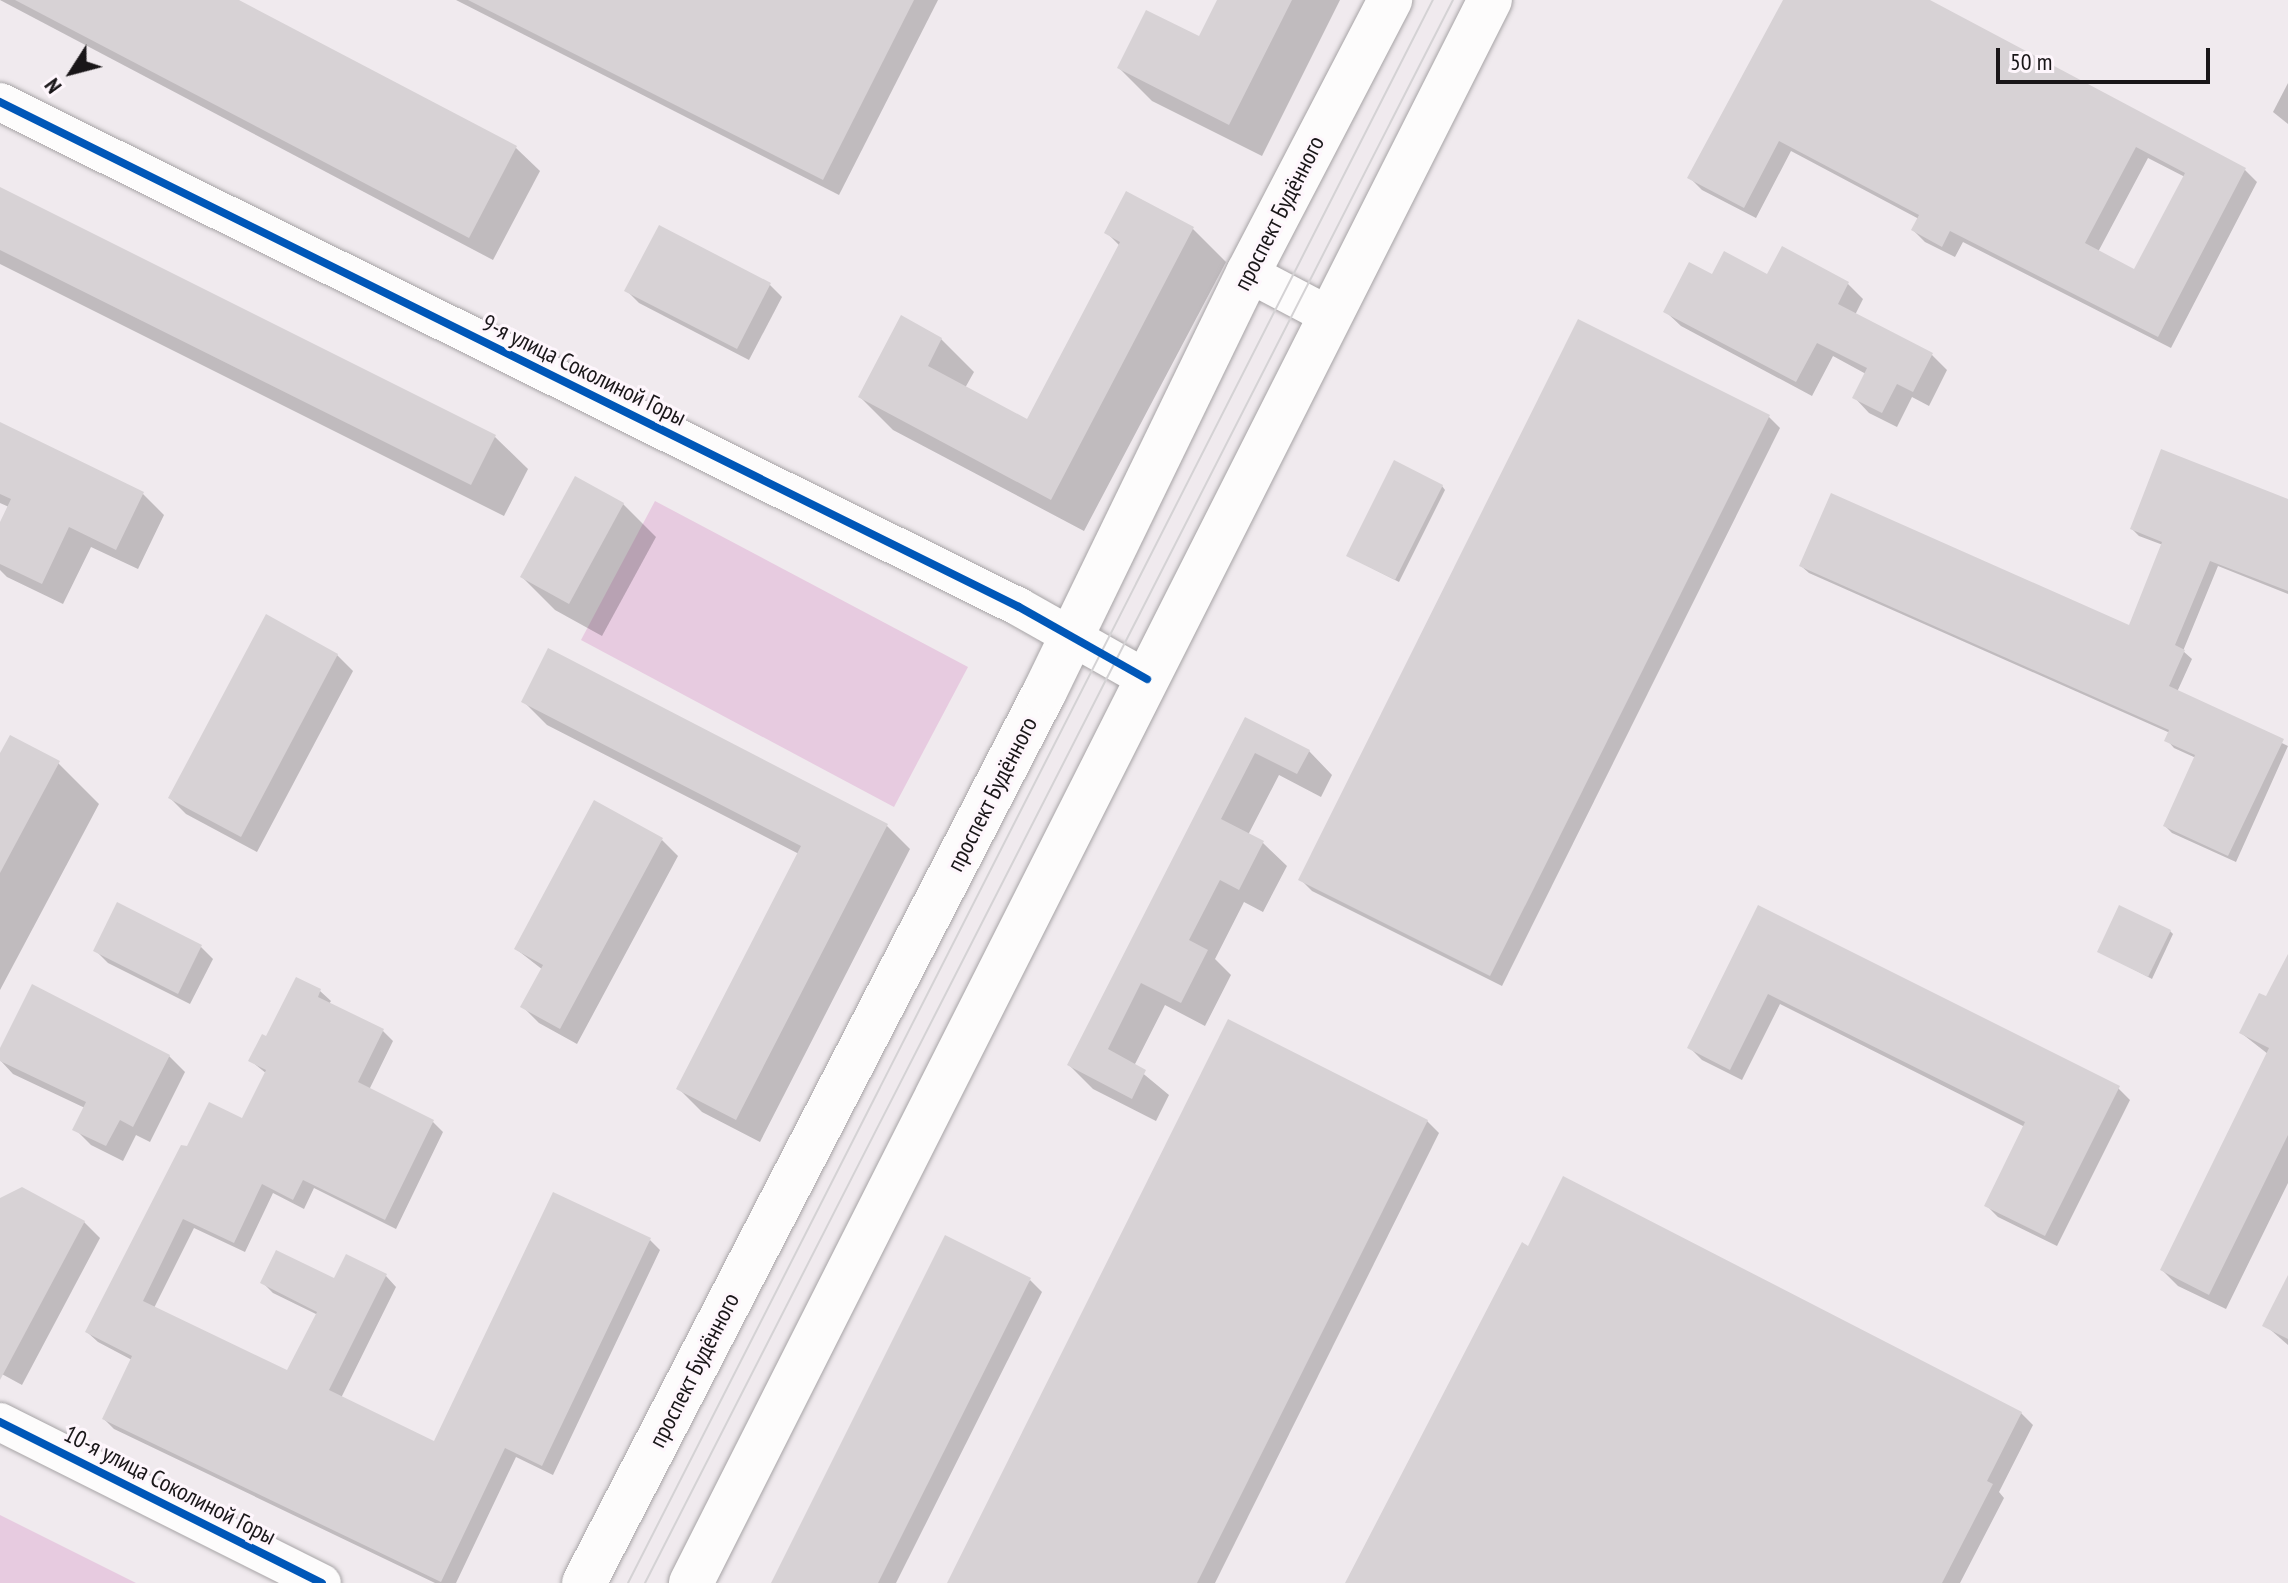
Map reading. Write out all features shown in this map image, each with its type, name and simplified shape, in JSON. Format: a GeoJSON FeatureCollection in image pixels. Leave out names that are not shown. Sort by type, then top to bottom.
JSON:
{"type":"FeatureCollection","features":[{"type":"Feature","properties":{"kind":"main road","name":"проспект Будённого"},"geometry":{"type":"LineString","coordinates":[[584,1583],[1072,636],[1248,273],[1390,0]]}},
{"type":"Feature","properties":{"kind":"main road"},"geometry":{"type":"LineString","coordinates":[[691,1583],[1490,0]]}},
{"type":"Feature","properties":{"kind":"street","name":"9-я улица Соколиной Горы"},"geometry":{"type":"LineString","coordinates":[[0,102],[1019,607],[1147,679]]}},
{"type":"Feature","properties":{"kind":"street"},"geometry":{"type":"LineString","coordinates":[[1248,273],[1330,316]]}},
{"type":"Feature","properties":{"kind":"street","name":"10-я улица Соколиной Горы"},"geometry":{"type":"LineString","coordinates":[[0,1422],[322,1583]]}},
{"type":"Feature","properties":{"kind":"shaded area"},"geometry":{"type":"Polygon","coordinates":[[[655,501],[968,667],[894,807],[581,640],[655,501]]]}},
{"type":"Feature","properties":{"kind":"shaded area"},"geometry":{"type":"Polygon","coordinates":[[[0,1515],[136,1583],[0,1583],[0,1515]]]}},
{"type":"Feature","properties":{"kind":"building"},"geometry":{"type":"Polygon","coordinates":[[[15,0],[239,0],[517,146],[469,238],[15,0]]]}},
{"type":"Feature","properties":{"kind":"building"},"geometry":{"type":"Polygon","coordinates":[[[468,0],[914,0],[823,180],[468,0]]]}},
{"type":"Feature","properties":{"kind":"building"},"geometry":{"type":"Polygon","coordinates":[[[1217,0],[1292,0],[1229,125],[1117,68],[1146,10],[1199,36],[1217,0]]]}},
{"type":"Feature","properties":{"kind":"building"},"geometry":{"type":"Polygon","coordinates":[[[1783,0],[1930,0],[2246,168],[2158,337],[1950,231],[1942,247],[1911,230],[1919,215],[1779,141],[1744,208],[1687,178],[1783,0]],[[2136,147],[2085,243],[2134,269],[2185,173],[2136,147]]]}},
{"type":"Feature","properties":{"kind":"building"},"geometry":{"type":"Polygon","coordinates":[[[0,187],[496,435],[471,485],[0,250],[0,187]]]}},
{"type":"Feature","properties":{"kind":"building"},"geometry":{"type":"Polygon","coordinates":[[[1126,191],[1194,227],[1051,500],[858,397],[901,315],[942,338],[928,366],[1027,419],[1120,242],[1104,233],[1126,191]]]}},
{"type":"Feature","properties":{"kind":"building"},"geometry":{"type":"Polygon","coordinates":[[[659,225],[771,283],[737,349],[624,291],[659,225]]]}},
{"type":"Feature","properties":{"kind":"building"},"geometry":{"type":"Polygon","coordinates":[[[1782,246],[1849,282],[1838,304],[1933,353],[1913,392],[1897,384],[1882,413],[1852,398],[1867,368],[1817,343],[1796,382],[1663,312],[1689,262],[1712,274],[1724,251],[1767,274],[1782,246]]]}},
{"type":"Feature","properties":{"kind":"building"},"geometry":{"type":"Polygon","coordinates":[[[1578,319],[1770,415],[1490,976],[1298,880],[1578,319]]]}},
{"type":"Feature","properties":{"kind":"building"},"geometry":{"type":"Polygon","coordinates":[[[0,422],[144,492],[116,550],[69,527],[42,584],[0,564],[0,522],[11,499],[0,494],[0,422]]]}},
{"type":"Feature","properties":{"kind":"building"},"geometry":{"type":"Polygon","coordinates":[[[2161,449],[2288,499],[2288,591],[2210,561],[2175,645],[2185,650],[2169,686],[2284,739],[2228,856],[2163,826],[2195,755],[2164,741],[2169,730],[1799,566],[1831,493],[2129,625],[2162,542],[2130,529],[2161,449]]]}},
{"type":"Feature","properties":{"kind":"building"},"geometry":{"type":"Polygon","coordinates":[[[1394,460],[1443,485],[1395,580],[1346,556],[1394,460]]]}},
{"type":"Feature","properties":{"kind":"building"},"geometry":{"type":"Polygon","coordinates":[[[575,476],[624,503],[569,604],[520,577],[575,476]]]}},
{"type":"Feature","properties":{"kind":"building"},"geometry":{"type":"Polygon","coordinates":[[[266,614],[338,654],[241,837],[168,798],[266,614]]]}},
{"type":"Feature","properties":{"kind":"building"},"geometry":{"type":"Polygon","coordinates":[[[548,648],[888,824],[736,1120],[676,1089],[801,846],[521,702],[548,648]]]}},
{"type":"Feature","properties":{"kind":"building"},"geometry":{"type":"Polygon","coordinates":[[[1245,717],[1310,750],[1297,774],[1255,753],[1221,819],[1264,841],[1239,890],[1220,880],[1189,940],[1208,950],[1181,1003],[1141,983],[1108,1049],[1146,1070],[1132,1099],[1067,1065],[1245,717]]]}},
{"type":"Feature","properties":{"kind":"building"},"geometry":{"type":"Polygon","coordinates":[[[10,735],[60,761],[0,873],[0,753],[10,735]]]}},
{"type":"Feature","properties":{"kind":"building"},"geometry":{"type":"Polygon","coordinates":[[[594,800],[663,838],[560,1029],[520,1007],[543,965],[514,949],[594,800]]]}},
{"type":"Feature","properties":{"kind":"building"},"geometry":{"type":"Polygon","coordinates":[[[117,902],[202,945],[178,994],[93,951],[117,902]]]}},
{"type":"Feature","properties":{"kind":"building"},"geometry":{"type":"Polygon","coordinates":[[[1758,905],[2120,1086],[2045,1236],[1984,1206],[2025,1122],[1768,994],[1730,1070],[1687,1048],[1758,905]]]}},
{"type":"Feature","properties":{"kind":"building"},"geometry":{"type":"Polygon","coordinates":[[[2119,905],[2171,930],[2148,977],[2097,952],[2119,905]]]}},
{"type":"Feature","properties":{"kind":"building"},"geometry":{"type":"Polygon","coordinates":[[[2288,954],[2288,1135],[2209,1295],[2160,1270],[2269,1048],[2239,1033],[2259,993],[2266,996],[2288,954]]]}},
{"type":"Feature","properties":{"kind":"building"},"geometry":{"type":"Polygon","coordinates":[[[296,977],[321,989],[318,997],[384,1029],[358,1082],[434,1120],[385,1220],[303,1180],[293,1200],[262,1184],[234,1243],[183,1219],[143,1301],[287,1370],[317,1312],[260,1283],[276,1250],[334,1278],[346,1254],[387,1274],[329,1390],[434,1441],[553,1192],[651,1238],[542,1466],[505,1448],[441,1582],[102,1419],[132,1356],[85,1332],[181,1145],[187,1146],[209,1102],[242,1118],[266,1070],[248,1061],[262,1034],[266,1036],[296,977]]]}},
{"type":"Feature","properties":{"kind":"building"},"geometry":{"type":"Polygon","coordinates":[[[32,984],[170,1055],[133,1127],[120,1120],[106,1146],[72,1130],[86,1102],[0,1061],[0,1048],[32,984]]]}},
{"type":"Feature","properties":{"kind":"building"},"geometry":{"type":"Polygon","coordinates":[[[1228,1019],[1428,1120],[1197,1583],[947,1583],[1228,1019]]]}},
{"type":"Feature","properties":{"kind":"building"},"geometry":{"type":"Polygon","coordinates":[[[1563,1176],[2022,1412],[1987,1481],[1993,1484],[1942,1583],[1345,1583],[1522,1242],[1528,1246],[1563,1176]]]}},
{"type":"Feature","properties":{"kind":"building"},"geometry":{"type":"Polygon","coordinates":[[[22,1187],[85,1221],[0,1380],[0,1198],[22,1187]]]}},
{"type":"Feature","properties":{"kind":"building"},"geometry":{"type":"Polygon","coordinates":[[[945,1235],[1031,1278],[878,1583],[771,1583],[945,1235]]]}},
{"type":"Feature","properties":{"kind":"building"},"geometry":{"type":"Polygon","coordinates":[[[2288,1275],[2288,1339],[2262,1326],[2288,1275]]]}},
{"type":"Feature","properties":{"kind":"tram line"},"geometry":{"type":"LineString","coordinates":[[628,1583],[1433,0]]}},
{"type":"Feature","properties":{"kind":"tram line"},"geometry":{"type":"LineString","coordinates":[[645,1583],[1453,0]]}},
{"type":"Feature","properties":{"kind":"cycle path"},"geometry":{"type":"LineString","coordinates":[[0,102],[1019,607],[1147,679]]}},
{"type":"Feature","properties":{"kind":"cycle path"},"geometry":{"type":"LineString","coordinates":[[0,1422],[322,1583]]}}]}
